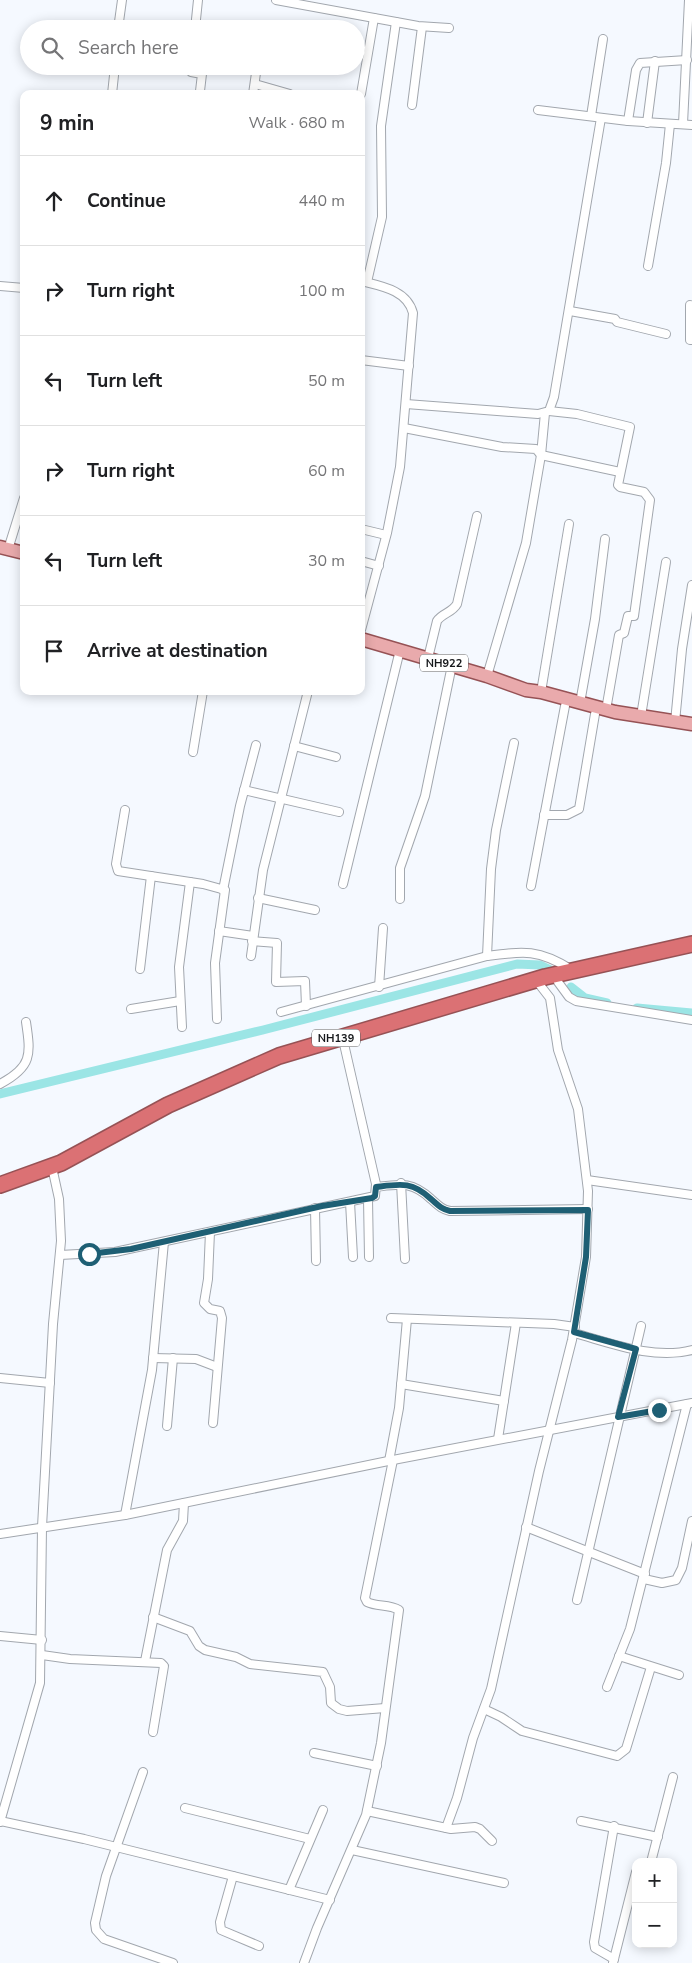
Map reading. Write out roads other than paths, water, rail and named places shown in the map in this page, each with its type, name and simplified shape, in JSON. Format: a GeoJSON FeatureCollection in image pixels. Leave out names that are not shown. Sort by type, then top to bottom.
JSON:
{"type":"FeatureCollection","features":[{"type":"Feature","properties":{"kind":"highway","name":"NH139"},"geometry":{"type":"LineString","coordinates":[[0,1192],[53,1171],[254,1075],[302,1057],[539,983],[572,970],[692,944]]}},
{"type":"Feature","properties":{"kind":"highway","name":"NH139"},"geometry":{"type":"LineString","coordinates":[[0,1184],[53,1171],[168,1105],[279,1056],[539,983],[558,982],[692,952]]}},
{"type":"Feature","properties":{"kind":"main road"},"geometry":{"type":"LineString","coordinates":[[3,544],[20,546]]}},
{"type":"Feature","properties":{"kind":"main road"},"geometry":{"type":"LineString","coordinates":[[3,544],[20,551]]}},
{"type":"Feature","properties":{"kind":"main road","name":"NH922"},"geometry":{"type":"LineString","coordinates":[[365,640],[452,665],[526,690]]}},
{"type":"Feature","properties":{"kind":"main road"},"geometry":{"type":"LineString","coordinates":[[526,690],[536,698],[565,706],[692,730]]}},
{"type":"Feature","properties":{"kind":"main road"},"geometry":{"type":"LineString","coordinates":[[526,690],[541,692],[580,703],[600,712],[692,724]]}},
{"type":"Feature","properties":{"kind":"street"},"geometry":{"type":"LineString","coordinates":[[119,20],[122,0]]}},
{"type":"Feature","properties":{"kind":"street"},"geometry":{"type":"LineString","coordinates":[[196,20],[198,0]]}},
{"type":"Feature","properties":{"kind":"street"},"geometry":{"type":"LineString","coordinates":[[276,0],[396,22],[449,28]]}},
{"type":"Feature","properties":{"kind":"street"},"geometry":{"type":"LineString","coordinates":[[683,124],[689,0]]}},
{"type":"Feature","properties":{"kind":"street"},"geometry":{"type":"LineString","coordinates":[[365,71],[374,18]]}},
{"type":"Feature","properties":{"kind":"street"},"geometry":{"type":"LineString","coordinates":[[365,277],[382,217],[381,126],[396,22]]}},
{"type":"Feature","properties":{"kind":"street"},"geometry":{"type":"LineString","coordinates":[[412,105],[422,26]]}},
{"type":"Feature","properties":{"kind":"street"},"geometry":{"type":"LineString","coordinates":[[591,116],[603,39]]}},
{"type":"Feature","properties":{"kind":"street"},"geometry":{"type":"LineString","coordinates":[[628,121],[638,65],[644,61],[686,60]]}},
{"type":"Feature","properties":{"kind":"street"},"geometry":{"type":"LineString","coordinates":[[647,123],[655,61]]}},
{"type":"Feature","properties":{"kind":"street"},"geometry":{"type":"LineString","coordinates":[[112,90],[114,75]]}},
{"type":"Feature","properties":{"kind":"street"},"geometry":{"type":"LineString","coordinates":[[200,90],[202,75]]}},
{"type":"Feature","properties":{"kind":"street"},"geometry":{"type":"LineString","coordinates":[[254,90],[256,75]]}},
{"type":"Feature","properties":{"kind":"street"},"geometry":{"type":"LineString","coordinates":[[362,90],[364,75]]}},
{"type":"Feature","properties":{"kind":"street"},"geometry":{"type":"LineString","coordinates":[[255,84],[276,90]]}},
{"type":"Feature","properties":{"kind":"street"},"geometry":{"type":"LineString","coordinates":[[538,110],[647,123],[692,125]]}},
{"type":"Feature","properties":{"kind":"street"},"geometry":{"type":"LineString","coordinates":[[487,676],[526,543],[542,455],[547,412],[554,397],[570,311],[601,118]]}},
{"type":"Feature","properties":{"kind":"street"},"geometry":{"type":"LineString","coordinates":[[648,266],[666,163],[670,124]]}},
{"type":"Feature","properties":{"kind":"street"},"geometry":{"type":"LineString","coordinates":[[365,281],[392,290],[408,300],[411,305],[413,326],[400,467],[379,566],[365,616]]}},
{"type":"Feature","properties":{"kind":"street"},"geometry":{"type":"LineString","coordinates":[[0,286],[20,288]]}},
{"type":"Feature","properties":{"kind":"street"},"geometry":{"type":"LineString","coordinates":[[690,305],[688,329],[690,340],[692,340]]}},
{"type":"Feature","properties":{"kind":"street"},"geometry":{"type":"LineString","coordinates":[[570,311],[615,319],[617,322],[666,334]]}},
{"type":"Feature","properties":{"kind":"street"},"geometry":{"type":"LineString","coordinates":[[365,360],[409,366]]}},
{"type":"Feature","properties":{"kind":"street"},"geometry":{"type":"LineString","coordinates":[[406,404],[587,416],[630,427],[618,480],[620,487],[644,492],[648,495],[650,506],[634,616],[628,616],[624,633],[619,635],[579,809],[567,815],[544,815]]}},
{"type":"Feature","properties":{"kind":"street"},"geometry":{"type":"LineString","coordinates":[[404,428],[502,447],[536,449],[542,455],[620,472]]}},
{"type":"Feature","properties":{"kind":"street"},"geometry":{"type":"LineString","coordinates":[[3,544],[20,507]]}},
{"type":"Feature","properties":{"kind":"street"},"geometry":{"type":"LineString","coordinates":[[428,658],[440,616],[454,609],[457,604],[477,516]]}},
{"type":"Feature","properties":{"kind":"street"},"geometry":{"type":"LineString","coordinates":[[541,692],[570,524]]}},
{"type":"Feature","properties":{"kind":"street"},"geometry":{"type":"LineString","coordinates":[[365,530],[386,535]]}},
{"type":"Feature","properties":{"kind":"street"},"geometry":{"type":"LineString","coordinates":[[580,703],[594,628],[605,539]]}},
{"type":"Feature","properties":{"kind":"street"},"geometry":{"type":"LineString","coordinates":[[365,562],[379,566]]}},
{"type":"Feature","properties":{"kind":"street"},"geometry":{"type":"LineString","coordinates":[[641,716],[666,562]]}},
{"type":"Feature","properties":{"kind":"street"},"geometry":{"type":"LineString","coordinates":[[675,722],[682,649],[692,585]]}},
{"type":"Feature","properties":{"kind":"street"},"geometry":{"type":"LineString","coordinates":[[343,884],[400,650]]}},
{"type":"Feature","properties":{"kind":"street"},"geometry":{"type":"LineString","coordinates":[[400,899],[400,868],[425,796],[452,665]]}},
{"type":"Feature","properties":{"kind":"street"},"geometry":{"type":"LineString","coordinates":[[194,752],[202,695]]}},
{"type":"Feature","properties":{"kind":"street"},"geometry":{"type":"LineString","coordinates":[[251,956],[258,898],[307,695]]}},
{"type":"Feature","properties":{"kind":"street"},"geometry":{"type":"LineString","coordinates":[[531,886],[565,706]]}},
{"type":"Feature","properties":{"kind":"street"},"geometry":{"type":"LineString","coordinates":[[487,956],[492,859],[514,743]]}},
{"type":"Feature","properties":{"kind":"street"},"geometry":{"type":"LineString","coordinates":[[217,1019],[214,978],[225,890],[223,890],[244,790],[256,745]]}},
{"type":"Feature","properties":{"kind":"street"},"geometry":{"type":"LineString","coordinates":[[294,746],[336,757]]}},
{"type":"Feature","properties":{"kind":"street"},"geometry":{"type":"LineString","coordinates":[[244,790],[339,812]]}},
{"type":"Feature","properties":{"kind":"street"},"geometry":{"type":"LineString","coordinates":[[125,810],[116,869],[120,872],[190,882],[223,890]]}},
{"type":"Feature","properties":{"kind":"street"},"geometry":{"type":"LineString","coordinates":[[140,969],[151,876]]}},
{"type":"Feature","properties":{"kind":"street"},"geometry":{"type":"LineString","coordinates":[[182,1027],[180,949],[190,882]]}},
{"type":"Feature","properties":{"kind":"street"},"geometry":{"type":"LineString","coordinates":[[258,898],[315,910]]}},
{"type":"Feature","properties":{"kind":"street"},"geometry":{"type":"LineString","coordinates":[[379,987],[384,928]]}},
{"type":"Feature","properties":{"kind":"street"},"geometry":{"type":"LineString","coordinates":[[219,931],[277,943],[276,982],[305,980],[306,1006]]}},
{"type":"Feature","properties":{"kind":"street"},"geometry":{"type":"LineString","coordinates":[[281,1012],[379,987],[487,956],[535,953],[555,959],[572,970]]}},
{"type":"Feature","properties":{"kind":"street"},"geometry":{"type":"LineString","coordinates":[[558,982],[569,997],[576,1001],[692,1020]]}},
{"type":"Feature","properties":{"kind":"street"},"geometry":{"type":"LineString","coordinates":[[446,1828],[491,1689],[526,1527],[575,1330],[586,1257],[587,1180],[578,1109],[558,1050],[550,998],[539,983]]}},
{"type":"Feature","properties":{"kind":"street"},"geometry":{"type":"LineString","coordinates":[[131,1009],[180,1001]]}},
{"type":"Feature","properties":{"kind":"street"},"geometry":{"type":"LineString","coordinates":[[0,1084],[20,1071],[28,1058],[26,1022]]}},
{"type":"Feature","properties":{"kind":"street"},"geometry":{"type":"LineString","coordinates":[[60,1256],[115,1252],[375,1196],[376,1187],[344,1044]]}},
{"type":"Feature","properties":{"kind":"street"},"geometry":{"type":"LineString","coordinates":[[53,1171],[59,1199],[60,1256],[50,1383],[42,1528],[42,1655],[40,1683],[0,1821],[330,1900]]}},
{"type":"Feature","properties":{"kind":"street"},"geometry":{"type":"LineString","coordinates":[[587,1180],[692,1196]]}},
{"type":"Feature","properties":{"kind":"street"},"geometry":{"type":"LineString","coordinates":[[376,1187],[401,1183],[415,1187],[440,1208],[450,1211],[588,1210]]}},
{"type":"Feature","properties":{"kind":"street"},"geometry":{"type":"LineString","coordinates":[[401,1183],[405,1259]]}},
{"type":"Feature","properties":{"kind":"street"},"geometry":{"type":"LineString","coordinates":[[368,1199],[369,1256]]}},
{"type":"Feature","properties":{"kind":"street"},"geometry":{"type":"LineString","coordinates":[[350,1202],[353,1257]]}},
{"type":"Feature","properties":{"kind":"street"},"geometry":{"type":"LineString","coordinates":[[315,1208],[316,1261]]}},
{"type":"Feature","properties":{"kind":"street"},"geometry":{"type":"LineString","coordinates":[[210,1232],[208,1279],[204,1303],[210,1309],[222,1314],[213,1423]]}},
{"type":"Feature","properties":{"kind":"street"},"geometry":{"type":"LineString","coordinates":[[125,1515],[153,1358],[164,1242]]}},
{"type":"Feature","properties":{"kind":"street"},"geometry":{"type":"LineString","coordinates":[[391,1318],[554,1324],[636,1349],[663,1352],[692,1350]]}},
{"type":"Feature","properties":{"kind":"street"},"geometry":{"type":"LineString","coordinates":[[304,1963],[367,1811],[376,1766],[400,1610],[394,1607],[371,1604],[365,1598],[391,1460],[407,1319]]}},
{"type":"Feature","properties":{"kind":"street"},"geometry":{"type":"LineString","coordinates":[[498,1439],[516,1323]]}},
{"type":"Feature","properties":{"kind":"street"},"geometry":{"type":"LineString","coordinates":[[577,1600],[618,1417],[641,1326]]}},
{"type":"Feature","properties":{"kind":"street"},"geometry":{"type":"LineString","coordinates":[[153,1358],[196,1359],[217,1368]]}},
{"type":"Feature","properties":{"kind":"street"},"geometry":{"type":"LineString","coordinates":[[167,1426],[173,1358]]}},
{"type":"Feature","properties":{"kind":"street"},"geometry":{"type":"LineString","coordinates":[[0,1378],[50,1383]]}},
{"type":"Feature","properties":{"kind":"street"},"geometry":{"type":"LineString","coordinates":[[401,1384],[504,1401]]}},
{"type":"Feature","properties":{"kind":"street"},"geometry":{"type":"LineString","coordinates":[[0,1534],[125,1515],[391,1460],[690,1403]]}},
{"type":"Feature","properties":{"kind":"street"},"geometry":{"type":"LineString","coordinates":[[607,1687],[630,1629],[683,1420],[690,1403]]}},
{"type":"Feature","properties":{"kind":"street"},"geometry":{"type":"LineString","coordinates":[[683,1420],[692,1421]]}},
{"type":"Feature","properties":{"kind":"street"},"geometry":{"type":"LineString","coordinates":[[145,1661],[167,1550],[183,1521],[184,1503]]}},
{"type":"Feature","properties":{"kind":"street"},"geometry":{"type":"LineString","coordinates":[[526,1527],[662,1583],[676,1580],[682,1568],[692,1521]]}},
{"type":"Feature","properties":{"kind":"street"},"geometry":{"type":"LineString","coordinates":[[153,1617],[190,1632],[199,1646],[205,1650],[236,1657],[250,1664],[323,1672],[330,1686],[331,1704],[339,1709],[385,1708]]}},
{"type":"Feature","properties":{"kind":"street"},"geometry":{"type":"LineString","coordinates":[[0,1636],[42,1640]]}},
{"type":"Feature","properties":{"kind":"street"},"geometry":{"type":"LineString","coordinates":[[42,1655],[70,1659],[161,1663],[164,1666],[153,1732]]}},
{"type":"Feature","properties":{"kind":"street"},"geometry":{"type":"LineString","coordinates":[[619,1656],[679,1675]]}},
{"type":"Feature","properties":{"kind":"street"},"geometry":{"type":"LineString","coordinates":[[484,1709],[501,1717],[522,1731],[617,1756],[626,1748],[652,1666]]}},
{"type":"Feature","properties":{"kind":"street"},"geometry":{"type":"LineString","coordinates":[[314,1753],[376,1766]]}},
{"type":"Feature","properties":{"kind":"street"},"geometry":{"type":"LineString","coordinates":[[143,1772],[115,1848],[97,1912],[96,1930],[104,1939],[173,1963]]}},
{"type":"Feature","properties":{"kind":"street"},"geometry":{"type":"LineString","coordinates":[[652,1858],[673,1777]]}},
{"type":"Feature","properties":{"kind":"street"},"geometry":{"type":"LineString","coordinates":[[185,1808],[310,1839]]}},
{"type":"Feature","properties":{"kind":"street"},"geometry":{"type":"LineString","coordinates":[[289,1890],[323,1810]]}},
{"type":"Feature","properties":{"kind":"street"},"geometry":{"type":"LineString","coordinates":[[367,1811],[458,1830],[475,1826],[480,1828],[492,1841]]}},
{"type":"Feature","properties":{"kind":"street"},"geometry":{"type":"LineString","coordinates":[[581,1821],[614,1826],[658,1837]]}},
{"type":"Feature","properties":{"kind":"street"},"geometry":{"type":"LineString","coordinates":[[614,1826],[594,1942],[595,1948],[614,1961],[632,1888]]}},
{"type":"Feature","properties":{"kind":"street"},"geometry":{"type":"LineString","coordinates":[[352,1850],[504,1883]]}},
{"type":"Feature","properties":{"kind":"street"},"geometry":{"type":"LineString","coordinates":[[233,1876],[220,1926],[221,1930],[259,1946]]}},
{"type":"Feature","properties":{"kind":"waterway"},"geometry":{"type":"LineString","coordinates":[[0,1094],[263,1030],[517,964],[540,965],[557,973]]}},
{"type":"Feature","properties":{"kind":"waterway"},"geometry":{"type":"LineString","coordinates":[[571,987],[585,998],[607,1003]]}},
{"type":"Feature","properties":{"kind":"waterway"},"geometry":{"type":"LineString","coordinates":[[637,1008],[692,1013]]}}]}
